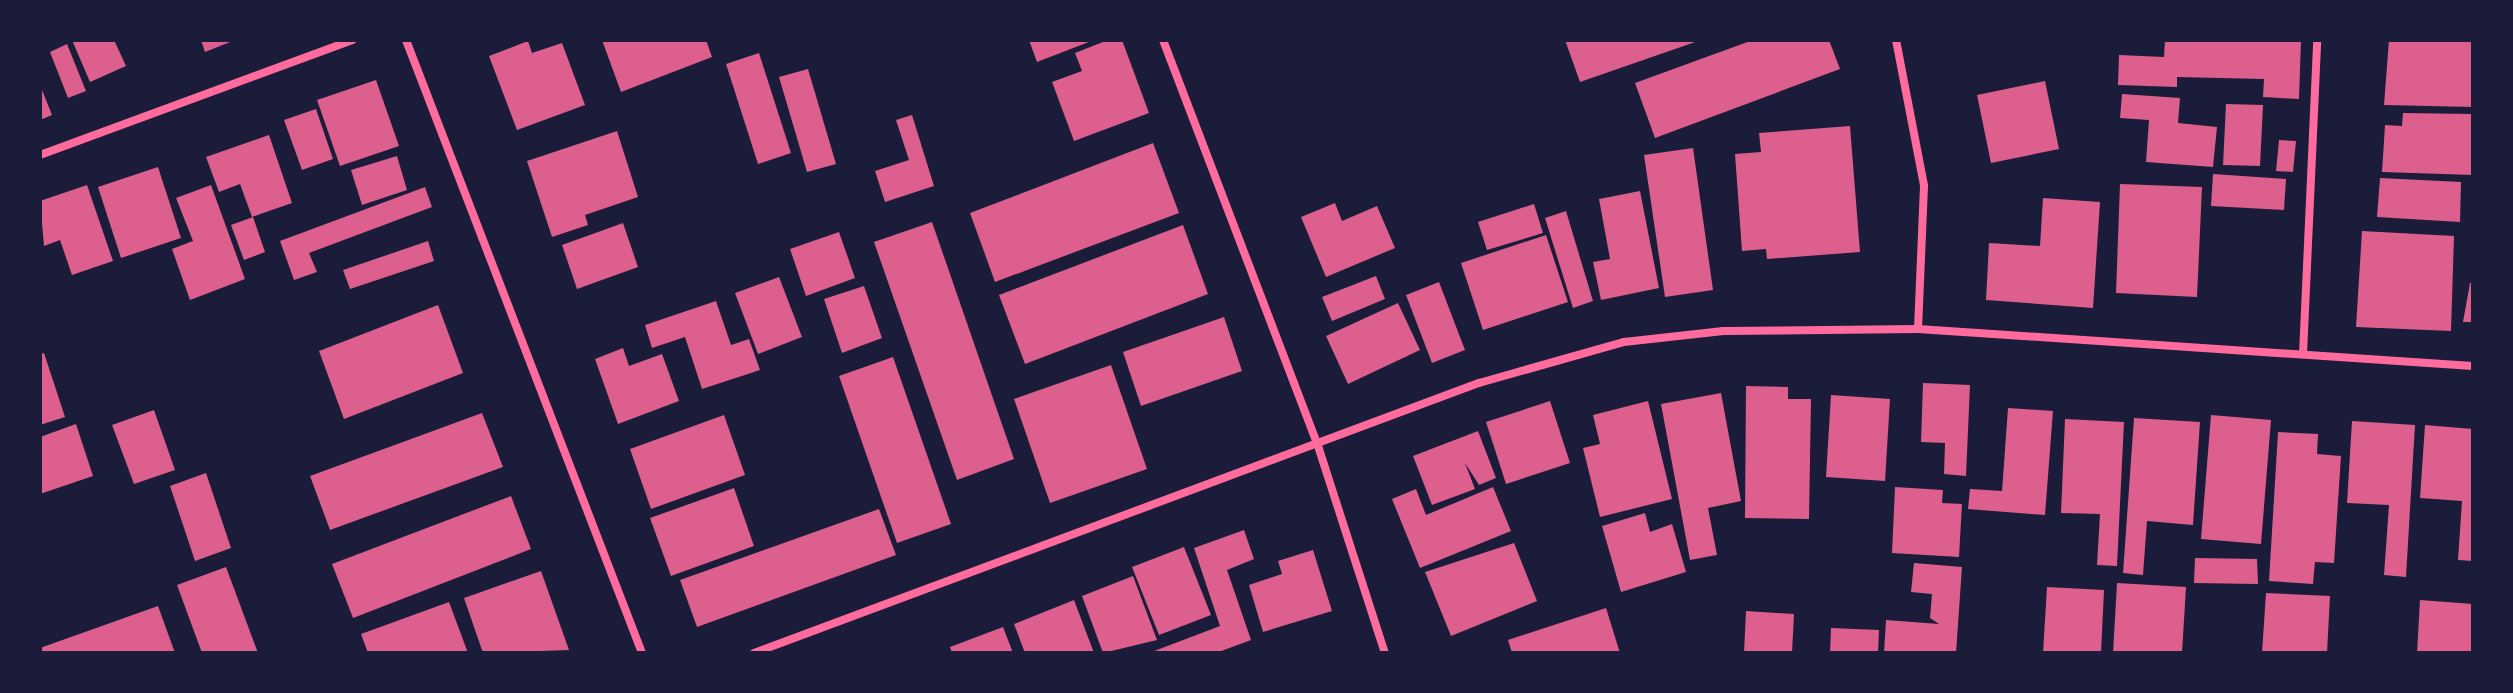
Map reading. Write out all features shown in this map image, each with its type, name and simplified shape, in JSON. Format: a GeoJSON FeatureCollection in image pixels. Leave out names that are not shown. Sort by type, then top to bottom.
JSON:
{"type":"FeatureCollection","features":[{"type":"Feature","properties":{"kind":"street"},"geometry":{"type":"LineString","coordinates":[[40,155],[353,40]]}},
{"type":"Feature","properties":{"kind":"street"},"geometry":{"type":"LineString","coordinates":[[406,40],[642,653]]}},
{"type":"Feature","properties":{"kind":"street"},"geometry":{"type":"LineString","coordinates":[[1163,40],[1319,449],[1385,653]]}},
{"type":"Feature","properties":{"kind":"street"},"geometry":{"type":"LineString","coordinates":[[1896,40],[1924,186],[1918,329]]}},
{"type":"Feature","properties":{"kind":"street"},"geometry":{"type":"LineString","coordinates":[[2303,354],[2317,40]]}},
{"type":"Feature","properties":{"kind":"street"},"geometry":{"type":"LineString","coordinates":[[754,653],[1319,449],[1479,383],[1624,342],[1723,331],[1918,329],[2473,366]]}},
{"type":"Feature","properties":{"kind":"building"},"geometry":{"type":"Polygon","coordinates":[[[72,40],[114,40],[126,66],[90,82],[72,40]]]}},
{"type":"Feature","properties":{"kind":"building"},"geometry":{"type":"Polygon","coordinates":[[[201,40],[235,40],[205,52],[201,40]]]}},
{"type":"Feature","properties":{"kind":"building"},"geometry":{"type":"Polygon","coordinates":[[[602,40],[706,40],[712,57],[621,92],[602,40]]]}},
{"type":"Feature","properties":{"kind":"building"},"geometry":{"type":"Polygon","coordinates":[[[1029,40],[1094,40],[1037,62],[1029,40]]]}},
{"type":"Feature","properties":{"kind":"building"},"geometry":{"type":"Polygon","coordinates":[[[1108,40],[1122,40],[1149,113],[1074,141],[1052,82],[1082,71],[1075,53],[1108,40]]]}},
{"type":"Feature","properties":{"kind":"building"},"geometry":{"type":"Polygon","coordinates":[[[1565,40],[1701,40],[1580,82],[1565,40]]]}},
{"type":"Feature","properties":{"kind":"building"},"geometry":{"type":"Polygon","coordinates":[[[1753,40],[1829,40],[1840,69],[1655,138],[1635,83],[1753,40]]]}},
{"type":"Feature","properties":{"kind":"building"},"geometry":{"type":"Polygon","coordinates":[[[2165,40],[2301,40],[2299,99],[2263,97],[2264,79],[2177,77],[2177,87],[2118,85],[2119,55],[2164,57],[2165,40]]]}},
{"type":"Feature","properties":{"kind":"building"},"geometry":{"type":"Polygon","coordinates":[[[2389,40],[2473,40],[2473,107],[2384,105],[2389,40]]]}},
{"type":"Feature","properties":{"kind":"building"},"geometry":{"type":"Polygon","coordinates":[[[528,41],[532,53],[562,43],[585,105],[517,130],[489,56],[528,41]]]}},
{"type":"Feature","properties":{"kind":"building"},"geometry":{"type":"Polygon","coordinates":[[[67,44],[86,91],[68,98],[50,52],[67,44]]]}},
{"type":"Feature","properties":{"kind":"building"},"geometry":{"type":"Polygon","coordinates":[[[759,53],[791,153],[758,164],[726,64],[759,53]]]}},
{"type":"Feature","properties":{"kind":"building"},"geometry":{"type":"Polygon","coordinates":[[[808,69],[836,164],[807,172],[779,77],[808,69]]]}},
{"type":"Feature","properties":{"kind":"building"},"geometry":{"type":"Polygon","coordinates":[[[376,80],[399,146],[340,166],[317,100],[376,80]]]}},
{"type":"Feature","properties":{"kind":"building"},"geometry":{"type":"Polygon","coordinates":[[[2045,81],[2059,149],[1991,163],[1977,95],[2045,81]]]}},
{"type":"Feature","properties":{"kind":"building"},"geometry":{"type":"Polygon","coordinates":[[[40,85],[52,115],[40,120],[40,85]]]}},
{"type":"Feature","properties":{"kind":"building"},"geometry":{"type":"Polygon","coordinates":[[[2122,94],[2180,98],[2178,123],[2217,127],[2213,167],[2146,162],[2149,120],[2120,118],[2122,94]]]}},
{"type":"Feature","properties":{"kind":"building"},"geometry":{"type":"Polygon","coordinates":[[[2226,104],[2263,105],[2260,166],[2223,165],[2226,104]]]}},
{"type":"Feature","properties":{"kind":"building"},"geometry":{"type":"Polygon","coordinates":[[[316,109],[333,159],[302,170],[284,120],[316,109]]]}},
{"type":"Feature","properties":{"kind":"building"},"geometry":{"type":"Polygon","coordinates":[[[2403,113],[2473,114],[2473,175],[2382,172],[2385,125],[2402,126],[2403,113]]]}},
{"type":"Feature","properties":{"kind":"building"},"geometry":{"type":"Polygon","coordinates":[[[912,115],[934,186],[885,202],[875,171],[909,160],[896,120],[912,115]]]}},
{"type":"Feature","properties":{"kind":"building"},"geometry":{"type":"Polygon","coordinates":[[[1850,126],[1860,252],[1767,259],[1766,249],[1742,251],[1735,154],[1761,152],[1759,133],[1850,126]]]}},
{"type":"Feature","properties":{"kind":"building"},"geometry":{"type":"Polygon","coordinates":[[[617,131],[638,197],[585,215],[588,225],[552,237],[527,161],[617,131]]]}},
{"type":"Feature","properties":{"kind":"building"},"geometry":{"type":"Polygon","coordinates":[[[269,135],[292,203],[252,217],[240,184],[219,192],[206,157],[269,135]]]}},
{"type":"Feature","properties":{"kind":"building"},"geometry":{"type":"Polygon","coordinates":[[[2279,140],[2296,141],[2293,172],[2276,171],[2279,140]]]}},
{"type":"Feature","properties":{"kind":"building"},"geometry":{"type":"Polygon","coordinates":[[[1153,143],[1179,213],[995,282],[970,213],[1153,143]]]}},
{"type":"Feature","properties":{"kind":"building"},"geometry":{"type":"Polygon","coordinates":[[[1693,148],[1713,290],[1665,297],[1644,155],[1693,148]]]}},
{"type":"Feature","properties":{"kind":"building"},"geometry":{"type":"Polygon","coordinates":[[[397,156],[407,190],[362,205],[351,170],[397,156]]]}},
{"type":"Feature","properties":{"kind":"building"},"geometry":{"type":"Polygon","coordinates":[[[158,167],[181,238],[121,258],[98,187],[158,167]]]}},
{"type":"Feature","properties":{"kind":"building"},"geometry":{"type":"Polygon","coordinates":[[[2213,174],[2286,179],[2284,210],[2211,206],[2213,174]]]}},
{"type":"Feature","properties":{"kind":"building"},"geometry":{"type":"Polygon","coordinates":[[[2380,178],[2461,182],[2460,222],[2377,217],[2380,178]]]}},
{"type":"Feature","properties":{"kind":"building"},"geometry":{"type":"Polygon","coordinates":[[[2120,184],[2202,187],[2197,297],[2116,293],[2120,184]]]}},
{"type":"Feature","properties":{"kind":"building"},"geometry":{"type":"Polygon","coordinates":[[[87,185],[113,261],[72,275],[60,240],[44,246],[40,201],[87,185]]]}},
{"type":"Feature","properties":{"kind":"building"},"geometry":{"type":"Polygon","coordinates":[[[211,185],[245,279],[190,300],[172,249],[193,241],[176,198],[211,185]]]}},
{"type":"Feature","properties":{"kind":"building"},"geometry":{"type":"Polygon","coordinates":[[[425,187],[432,207],[309,253],[317,272],[294,280],[280,241],[425,187]]]}},
{"type":"Feature","properties":{"kind":"building"},"geometry":{"type":"Polygon","coordinates":[[[1640,191],[1659,288],[1601,300],[1593,262],[1610,259],[1599,199],[1640,191]]]}},
{"type":"Feature","properties":{"kind":"building"},"geometry":{"type":"Polygon","coordinates":[[[2043,198],[2100,202],[2093,308],[1986,300],[1989,243],[2040,246],[2043,198]]]}},
{"type":"Feature","properties":{"kind":"building"},"geometry":{"type":"Polygon","coordinates":[[[1335,203],[1342,221],[1377,206],[1395,248],[1326,277],[1301,217],[1335,203]]]}},
{"type":"Feature","properties":{"kind":"building"},"geometry":{"type":"Polygon","coordinates":[[[1534,204],[1543,233],[1487,250],[1478,222],[1534,204]]]}},
{"type":"Feature","properties":{"kind":"building"},"geometry":{"type":"Polygon","coordinates":[[[1566,211],[1593,301],[1573,308],[1545,218],[1566,211]]]}},
{"type":"Feature","properties":{"kind":"building"},"geometry":{"type":"Polygon","coordinates":[[[253,217],[265,252],[244,260],[231,225],[253,217]]]}},
{"type":"Feature","properties":{"kind":"building"},"geometry":{"type":"Polygon","coordinates":[[[932,222],[1014,459],[957,480],[874,242],[932,222]]]}},
{"type":"Feature","properties":{"kind":"building"},"geometry":{"type":"Polygon","coordinates":[[[623,223],[638,267],[577,289],[562,245],[623,223]]]}},
{"type":"Feature","properties":{"kind":"building"},"geometry":{"type":"Polygon","coordinates":[[[1183,225],[1208,294],[1025,364],[999,295],[1183,225]]]}},
{"type":"Feature","properties":{"kind":"building"},"geometry":{"type":"Polygon","coordinates":[[[2362,231],[2454,236],[2451,331],[2356,327],[2362,231]]]}},
{"type":"Feature","properties":{"kind":"building"},"geometry":{"type":"Polygon","coordinates":[[[839,232],[855,278],[806,296],[790,249],[839,232]]]}},
{"type":"Feature","properties":{"kind":"building"},"geometry":{"type":"Polygon","coordinates":[[[1546,235],[1568,302],[1483,330],[1461,263],[1546,235]]]}},
{"type":"Feature","properties":{"kind":"building"},"geometry":{"type":"Polygon","coordinates":[[[428,241],[434,261],[350,289],[343,270],[428,241]]]}},
{"type":"Feature","properties":{"kind":"building"},"geometry":{"type":"Polygon","coordinates":[[[1376,276],[1385,299],[1332,321],[1322,297],[1376,276]]]}},
{"type":"Feature","properties":{"kind":"building"},"geometry":{"type":"Polygon","coordinates":[[[779,277],[802,337],[758,354],[735,293],[779,277]]]}},
{"type":"Feature","properties":{"kind":"building"},"geometry":{"type":"Polygon","coordinates":[[[1439,282],[1465,350],[1432,363],[1406,295],[1439,282]]]}},
{"type":"Feature","properties":{"kind":"building"},"geometry":{"type":"Polygon","coordinates":[[[2470,283],[2473,283],[2473,322],[2463,322],[2470,283]]]}},
{"type":"Feature","properties":{"kind":"building"},"geometry":{"type":"Polygon","coordinates":[[[864,286],[882,338],[842,353],[824,299],[864,286]]]}},
{"type":"Feature","properties":{"kind":"building"},"geometry":{"type":"Polygon","coordinates":[[[716,301],[731,345],[749,339],[760,370],[702,389],[685,337],[652,348],[645,325],[716,301]]]}},
{"type":"Feature","properties":{"kind":"building"},"geometry":{"type":"Polygon","coordinates":[[[1398,303],[1420,350],[1348,384],[1326,336],[1398,303]]]}},
{"type":"Feature","properties":{"kind":"building"},"geometry":{"type":"Polygon","coordinates":[[[438,305],[463,373],[344,419],[319,351],[438,305]]]}},
{"type":"Feature","properties":{"kind":"building"},"geometry":{"type":"Polygon","coordinates":[[[1224,317],[1242,371],[1141,406],[1123,352],[1224,317]]]}},
{"type":"Feature","properties":{"kind":"building"},"geometry":{"type":"Polygon","coordinates":[[[623,348],[629,366],[662,354],[679,401],[618,424],[595,359],[623,348]]]}},
{"type":"Feature","properties":{"kind":"building"},"geometry":{"type":"Polygon","coordinates":[[[44,353],[65,417],[40,425],[40,354],[44,353]]]}},
{"type":"Feature","properties":{"kind":"building"},"geometry":{"type":"Polygon","coordinates":[[[893,357],[951,524],[897,543],[839,376],[893,357]]]}},
{"type":"Feature","properties":{"kind":"building"},"geometry":{"type":"Polygon","coordinates":[[[1111,365],[1147,469],[1050,503],[1014,399],[1111,365]]]}},
{"type":"Feature","properties":{"kind":"building"},"geometry":{"type":"Polygon","coordinates":[[[1923,383],[1970,385],[1966,476],[1944,474],[1945,443],[1921,442],[1923,383]]]}},
{"type":"Feature","properties":{"kind":"building"},"geometry":{"type":"Polygon","coordinates":[[[1746,386],[1788,387],[1788,399],[1811,399],[1809,519],[1745,518],[1746,386]]]}},
{"type":"Feature","properties":{"kind":"building"},"geometry":{"type":"Polygon","coordinates":[[[1721,393],[1741,501],[1708,508],[1717,555],[1690,560],[1661,404],[1721,393]]]}},
{"type":"Feature","properties":{"kind":"building"},"geometry":{"type":"Polygon","coordinates":[[[1831,395],[1890,399],[1885,481],[1826,477],[1831,395]]]}},
{"type":"Feature","properties":{"kind":"building"},"geometry":{"type":"Polygon","coordinates":[[[1550,401],[1570,463],[1506,484],[1486,422],[1550,401]]]}},
{"type":"Feature","properties":{"kind":"building"},"geometry":{"type":"Polygon","coordinates":[[[1648,401],[1672,499],[1600,517],[1583,448],[1600,444],[1593,415],[1648,401]]]}},
{"type":"Feature","properties":{"kind":"building"},"geometry":{"type":"Polygon","coordinates":[[[2008,408],[2053,411],[2045,515],[1968,509],[1970,489],[2002,491],[2008,408]]]}},
{"type":"Feature","properties":{"kind":"building"},"geometry":{"type":"Polygon","coordinates":[[[154,410],[175,470],[134,484],[112,425],[154,410]]]}},
{"type":"Feature","properties":{"kind":"building"},"geometry":{"type":"Polygon","coordinates":[[[482,413],[503,467],[330,530],[310,476],[482,413]]]}},
{"type":"Feature","properties":{"kind":"building"},"geometry":{"type":"Polygon","coordinates":[[[724,415],[745,475],[651,509],[630,449],[724,415]]]}},
{"type":"Feature","properties":{"kind":"building"},"geometry":{"type":"Polygon","coordinates":[[[2211,415],[2271,420],[2261,544],[2201,539],[2211,415]]]}},
{"type":"Feature","properties":{"kind":"building"},"geometry":{"type":"Polygon","coordinates":[[[2134,418],[2200,422],[2193,525],[2147,521],[2143,575],[2123,573],[2134,418]]]}},
{"type":"Feature","properties":{"kind":"building"},"geometry":{"type":"Polygon","coordinates":[[[2065,419],[2124,422],[2117,566],[2097,565],[2100,514],[2061,513],[2065,419]]]}},
{"type":"Feature","properties":{"kind":"building"},"geometry":{"type":"Polygon","coordinates":[[[2352,421],[2415,425],[2406,577],[2384,575],[2389,505],[2347,503],[2352,421]]]}},
{"type":"Feature","properties":{"kind":"building"},"geometry":{"type":"Polygon","coordinates":[[[76,424],[93,476],[40,494],[40,437],[76,424]]]}},
{"type":"Feature","properties":{"kind":"building"},"geometry":{"type":"Polygon","coordinates":[[[2425,425],[2473,429],[2473,561],[2458,560],[2462,501],[2420,498],[2425,425]]]}},
{"type":"Feature","properties":{"kind":"building"},"geometry":{"type":"Polygon","coordinates":[[[1478,431],[1496,478],[1479,485],[1465,463],[1475,489],[1432,505],[1413,456],[1478,431]]]}},
{"type":"Feature","properties":{"kind":"building"},"geometry":{"type":"Polygon","coordinates":[[[2278,432],[2318,434],[2317,454],[2341,456],[2334,563],[2315,562],[2313,584],[2269,581],[2278,432]]]}},
{"type":"Feature","properties":{"kind":"building"},"geometry":{"type":"Polygon","coordinates":[[[206,473],[231,548],[195,561],[170,486],[206,473]]]}},
{"type":"Feature","properties":{"kind":"building"},"geometry":{"type":"Polygon","coordinates":[[[1493,487],[1511,531],[1420,568],[1392,499],[1416,489],[1426,515],[1493,487]]]}},
{"type":"Feature","properties":{"kind":"building"},"geometry":{"type":"Polygon","coordinates":[[[1895,487],[1943,490],[1942,503],[1962,504],[1959,557],[1892,553],[1895,487]]]}},
{"type":"Feature","properties":{"kind":"building"},"geometry":{"type":"Polygon","coordinates":[[[734,488],[754,546],[671,576],[650,518],[734,488]]]}},
{"type":"Feature","properties":{"kind":"building"},"geometry":{"type":"Polygon","coordinates":[[[511,496],[531,549],[353,618],[332,564],[511,496]]]}},
{"type":"Feature","properties":{"kind":"building"},"geometry":{"type":"Polygon","coordinates":[[[879,509],[896,555],[697,627],[680,580],[879,509]]]}},
{"type":"Feature","properties":{"kind":"building"},"geometry":{"type":"Polygon","coordinates":[[[1645,513],[1650,532],[1672,524],[1686,572],[1621,592],[1602,526],[1645,513]]]}},
{"type":"Feature","properties":{"kind":"building"},"geometry":{"type":"Polygon","coordinates":[[[1244,530],[1254,559],[1227,570],[1251,640],[1216,653],[1149,653],[1220,626],[1194,548],[1244,530]]]}},
{"type":"Feature","properties":{"kind":"building"},"geometry":{"type":"Polygon","coordinates":[[[1514,543],[1537,601],[1451,636],[1425,572],[1514,543]]]}},
{"type":"Feature","properties":{"kind":"building"},"geometry":{"type":"Polygon","coordinates":[[[1184,547],[1211,615],[1159,635],[1132,567],[1184,547]]]}},
{"type":"Feature","properties":{"kind":"building"},"geometry":{"type":"Polygon","coordinates":[[[1313,550],[1332,611],[1263,632],[1249,585],[1282,574],[1278,561],[1313,550]]]}},
{"type":"Feature","properties":{"kind":"building"},"geometry":{"type":"Polygon","coordinates":[[[2195,558],[2257,559],[2258,584],[2194,583],[2195,558]]]}},
{"type":"Feature","properties":{"kind":"building"},"geometry":{"type":"Polygon","coordinates":[[[1914,563],[1962,567],[1956,653],[1884,653],[1886,620],[1939,624],[1930,618],[1932,594],[1911,592],[1914,563]]]}},
{"type":"Feature","properties":{"kind":"building"},"geometry":{"type":"Polygon","coordinates":[[[226,567],[258,653],[202,653],[177,585],[226,567]]]}},
{"type":"Feature","properties":{"kind":"building"},"geometry":{"type":"Polygon","coordinates":[[[541,571],[569,650],[483,653],[464,598],[541,571]]]}},
{"type":"Feature","properties":{"kind":"building"},"geometry":{"type":"Polygon","coordinates":[[[1133,576],[1157,640],[1103,653],[1082,596],[1133,576]]]}},
{"type":"Feature","properties":{"kind":"building"},"geometry":{"type":"Polygon","coordinates":[[[2117,583],[2186,587],[2182,653],[2113,653],[2117,583]]]}},
{"type":"Feature","properties":{"kind":"building"},"geometry":{"type":"Polygon","coordinates":[[[2047,587],[2104,590],[2101,653],[2043,653],[2047,587]]]}},
{"type":"Feature","properties":{"kind":"building"},"geometry":{"type":"Polygon","coordinates":[[[2266,593],[2330,596],[2327,653],[2262,653],[2266,593]]]}},
{"type":"Feature","properties":{"kind":"building"},"geometry":{"type":"Polygon","coordinates":[[[1074,600],[1094,653],[1025,653],[1014,624],[1074,600]]]}},
{"type":"Feature","properties":{"kind":"building"},"geometry":{"type":"Polygon","coordinates":[[[2420,600],[2473,604],[2473,653],[2417,653],[2420,600]]]}},
{"type":"Feature","properties":{"kind":"building"},"geometry":{"type":"Polygon","coordinates":[[[449,602],[468,653],[368,653],[361,634],[449,602]]]}},
{"type":"Feature","properties":{"kind":"building"},"geometry":{"type":"Polygon","coordinates":[[[158,606],[175,653],[40,653],[40,648],[158,606]]]}},
{"type":"Feature","properties":{"kind":"building"},"geometry":{"type":"Polygon","coordinates":[[[1606,608],[1620,653],[1512,653],[1508,640],[1606,608]]]}},
{"type":"Feature","properties":{"kind":"building"},"geometry":{"type":"Polygon","coordinates":[[[1746,611],[1794,614],[1792,653],[1744,653],[1746,611]]]}},
{"type":"Feature","properties":{"kind":"building"},"geometry":{"type":"Polygon","coordinates":[[[1003,627],[1013,653],[952,653],[950,647],[1003,627]]]}},
{"type":"Feature","properties":{"kind":"building"},"geometry":{"type":"Polygon","coordinates":[[[1831,628],[1879,630],[1878,653],[1830,653],[1831,628]]]}}]}
